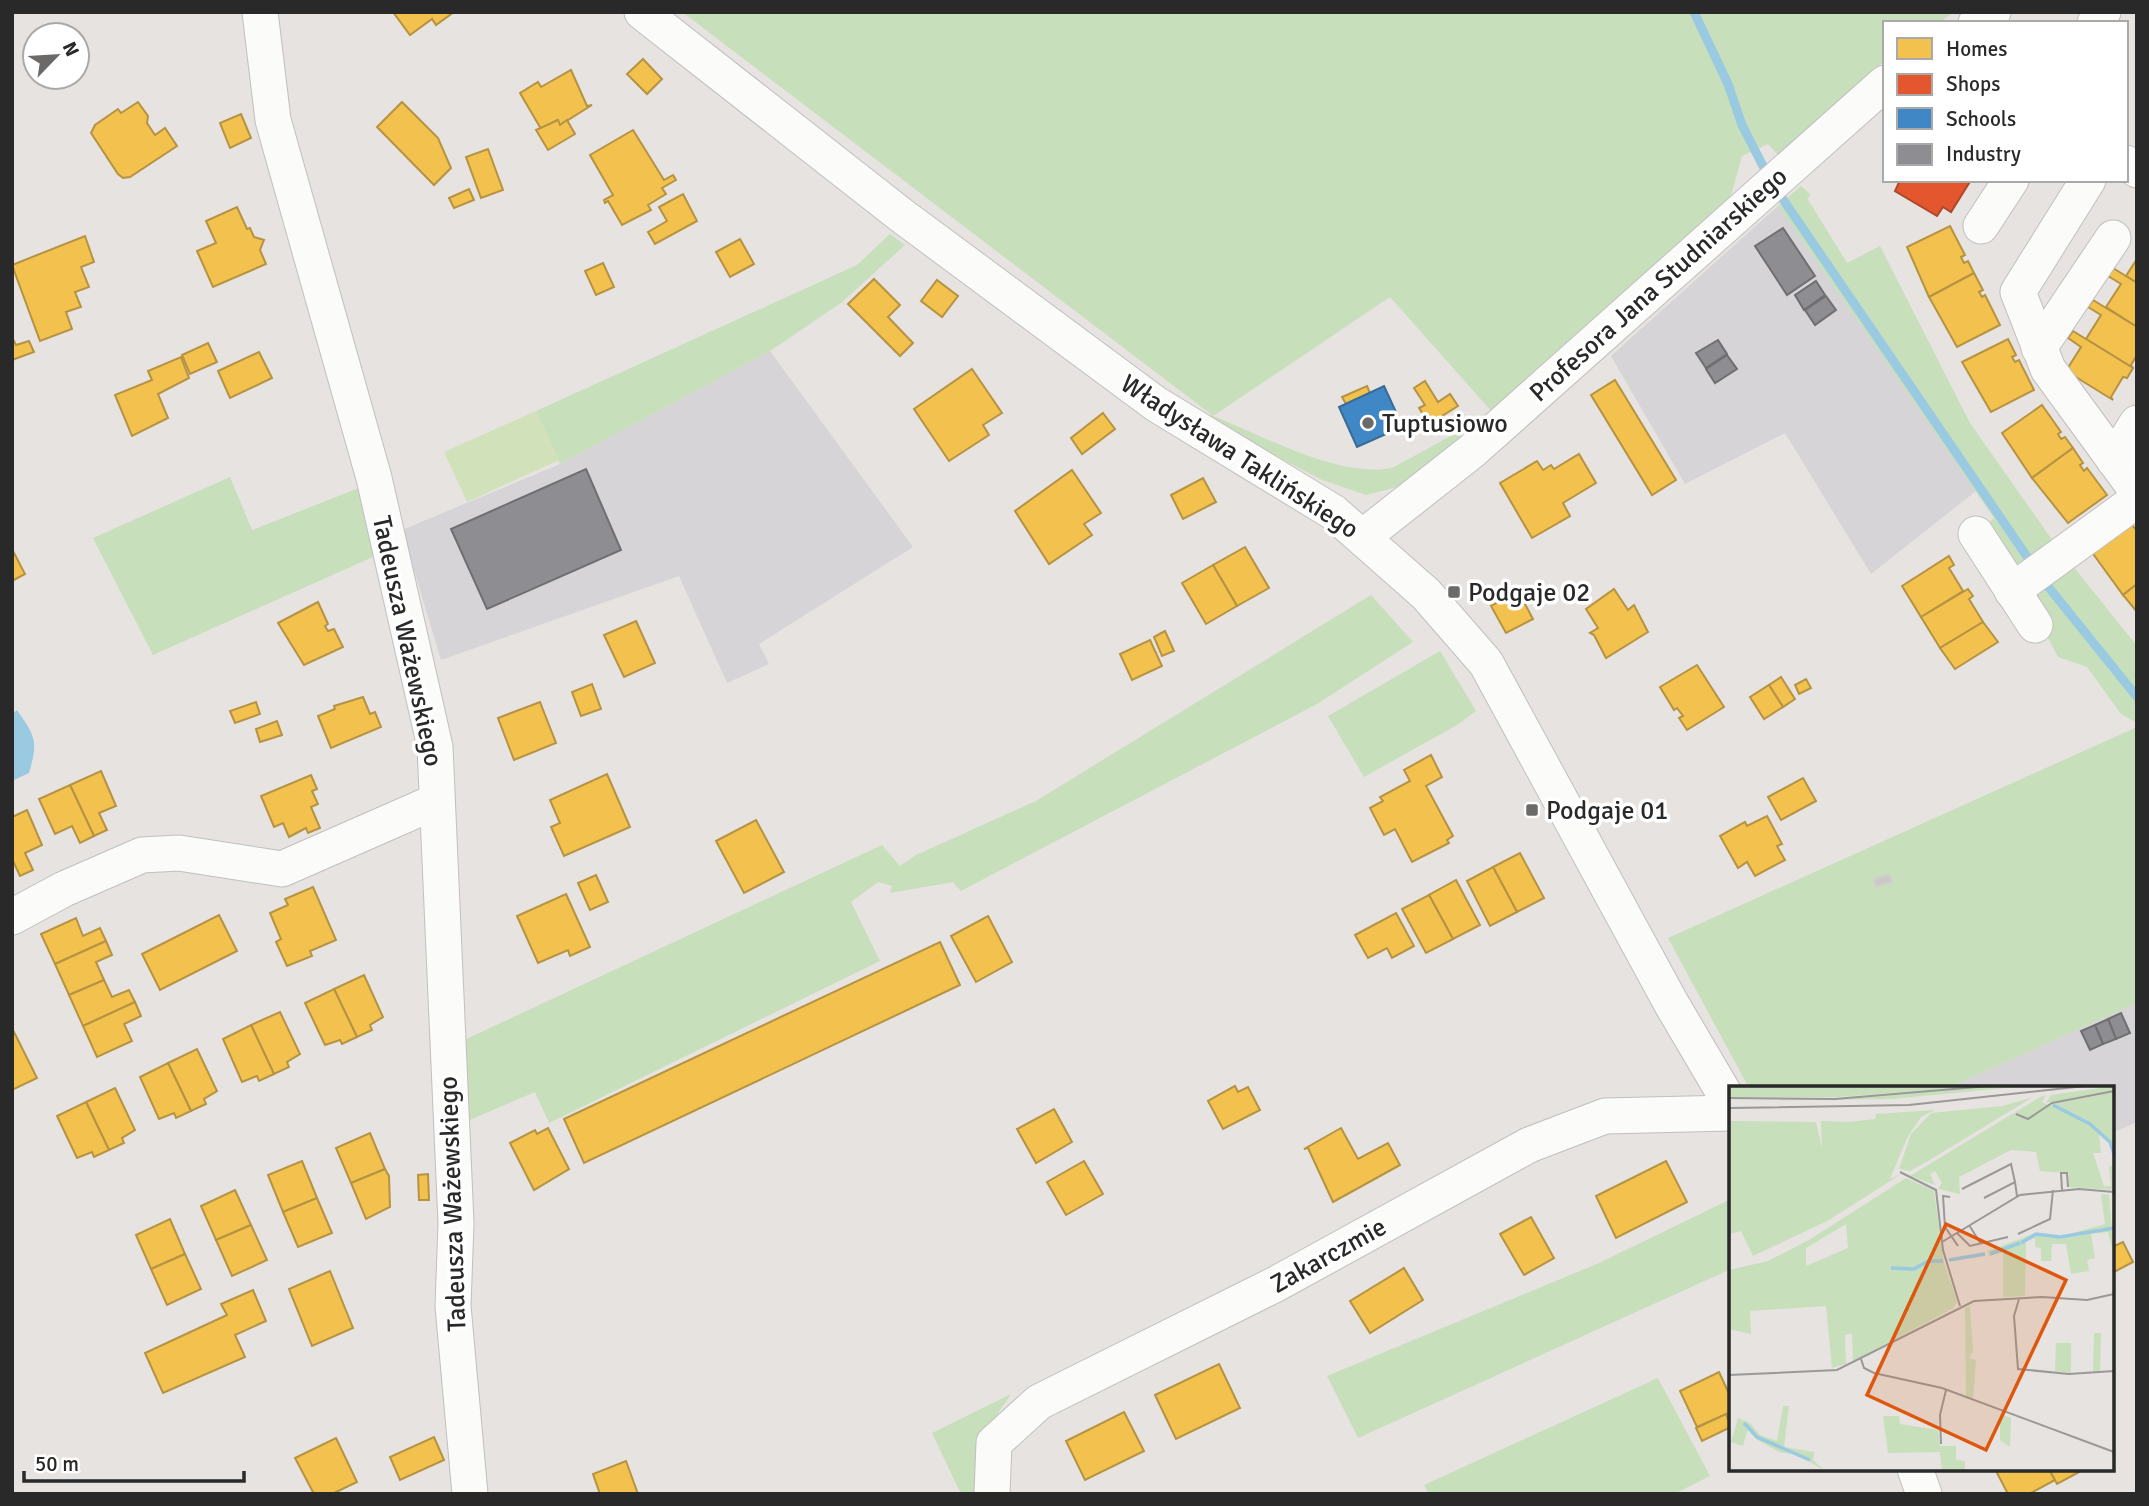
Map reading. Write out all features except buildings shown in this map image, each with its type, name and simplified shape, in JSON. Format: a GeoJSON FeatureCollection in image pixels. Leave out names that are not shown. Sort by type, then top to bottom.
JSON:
{"type":"FeatureCollection","features":[{"type":"Feature","properties":{"kind":"street","name":"Tadeusza Ważewskiego"},"geometry":{"type":"LineString","coordinates":[[260,12],[273,120],[374,478],[435,747],[456,1223],[453,1306],[470,1494]]}},
{"type":"Feature","properties":{"kind":"street","name":"Władysława Taklińskiego"},"geometry":{"type":"LineString","coordinates":[[642,12],[901,215],[1156,404],[1299,489],[1364,536],[1426,594],[1486,663],[1671,1003],[1729,1102]]}},
{"type":"Feature","properties":{"kind":"street","name":"Profesora Jana Studniarskiego"},"geometry":{"type":"LineString","coordinates":[[1364,536],[1472,452],[1883,85]]}},
{"type":"Feature","properties":{"kind":"street"},"geometry":{"type":"LineString","coordinates":[[1981,226],[2010,182]]}},
{"type":"Feature","properties":{"kind":"street"},"geometry":{"type":"LineString","coordinates":[[2087,182],[2018,292],[2048,369],[2137,491]]}},
{"type":"Feature","properties":{"kind":"street"},"geometry":{"type":"LineString","coordinates":[[2039,348],[2113,238]]}},
{"type":"Feature","properties":{"kind":"street"},"geometry":{"type":"LineString","coordinates":[[2114,460],[2137,423]]}},
{"type":"Feature","properties":{"kind":"street"},"geometry":{"type":"LineString","coordinates":[[2012,591],[2137,500]]}},
{"type":"Feature","properties":{"kind":"street"},"geometry":{"type":"LineString","coordinates":[[1976,534],[2035,625]]}},
{"type":"Feature","properties":{"kind":"street"},"geometry":{"type":"LineString","coordinates":[[12,917],[64,889],[142,855],[179,853],[282,869],[437,801]]}},
{"type":"Feature","properties":{"kind":"street","name":"Zakarczmie"},"geometry":{"type":"LineString","coordinates":[[992,1494],[993,1443],[1039,1402],[1276,1284],[1529,1145],[1605,1115],[1729,1114]]}},
{"type":"Feature","properties":{"kind":"street"},"geometry":{"type":"LineString","coordinates":[[1916,1471],[1924,1494]]}},
{"type":"Feature","properties":{"kind":"shaded area"},"geometry":{"type":"Polygon","coordinates":[[[1778,206],[1976,491],[1871,574],[1785,433],[1685,484],[1611,356],[1778,206]]]}},
{"type":"Feature","properties":{"kind":"shaded area"},"geometry":{"type":"Polygon","coordinates":[[[770,351],[913,547],[759,644],[769,664],[727,683],[679,576],[441,660],[402,530],[560,464],[770,351]]]}},
{"type":"Feature","properties":{"kind":"shaded area"},"geometry":{"type":"Polygon","coordinates":[[[2137,1003],[2137,1122],[2114,1132],[2114,1086],[1952,1086],[2137,1003]]]}},
{"type":"Feature","properties":{"kind":"green space"},"geometry":{"type":"Polygon","coordinates":[[[682,12],[1954,12],[1942,21],[1883,21],[1883,62],[1779,156],[1768,144],[1742,156],[1729,203],[1494,413],[1405,485],[1366,495],[1320,479],[1205,419],[1212,415],[682,12]],[[1390,297],[1213,416],[1327,462],[1374,470],[1394,467],[1493,413],[1390,297]]]}},
{"type":"Feature","properties":{"kind":"green space"},"geometry":{"type":"Polygon","coordinates":[[[1801,186],[1811,195],[1807,198],[1847,263],[1880,246],[1970,423],[2055,544],[2013,576],[1980,531],[1994,518],[1778,206],[1801,186]]]}},
{"type":"Feature","properties":{"kind":"green space"},"geometry":{"type":"Polygon","coordinates":[[[890,234],[905,245],[841,303],[770,351],[560,464],[536,411],[857,265],[890,234]]]}},
{"type":"Feature","properties":{"kind":"green space"},"geometry":{"type":"Polygon","coordinates":[[[536,411],[559,460],[467,502],[444,452],[536,411]]]}},
{"type":"Feature","properties":{"kind":"green space"},"geometry":{"type":"Polygon","coordinates":[[[230,477],[252,530],[359,488],[375,556],[153,655],[93,538],[230,477]]]}},
{"type":"Feature","properties":{"kind":"green space"},"geometry":{"type":"Polygon","coordinates":[[[2069,561],[2137,646],[2137,723],[2121,714],[2087,667],[2058,657],[2024,592],[2069,561]]]}},
{"type":"Feature","properties":{"kind":"green space"},"geometry":{"type":"Polygon","coordinates":[[[1371,595],[1413,642],[1317,704],[961,891],[953,882],[890,893],[892,886],[878,882],[851,902],[880,961],[549,1123],[535,1092],[465,1122],[460,1042],[882,845],[900,866],[916,855],[1036,801],[1371,595]]]}},
{"type":"Feature","properties":{"kind":"green space"},"geometry":{"type":"Polygon","coordinates":[[[1440,651],[1476,711],[1457,725],[1364,777],[1328,716],[1440,651]]]}},
{"type":"Feature","properties":{"kind":"green space"},"geometry":{"type":"Polygon","coordinates":[[[2137,727],[2137,1003],[1952,1086],[1748,1086],[1668,938],[2137,727]]]}},
{"type":"Feature","properties":{"kind":"green space"},"geometry":{"type":"Polygon","coordinates":[[[1729,1200],[1729,1270],[1358,1438],[1327,1376],[1599,1263],[1729,1200]]]}},
{"type":"Feature","properties":{"kind":"green space"},"geometry":{"type":"Polygon","coordinates":[[[1658,1378],[1710,1476],[1674,1494],[1429,1494],[1424,1485],[1658,1378]]]}},
{"type":"Feature","properties":{"kind":"green space"},"geometry":{"type":"Polygon","coordinates":[[[1011,1394],[981,1438],[982,1494],[961,1494],[932,1433],[1011,1394]]]}},
{"type":"Feature","properties":{"kind":"water"},"geometry":{"type":"Polygon","coordinates":[[[17,710],[32,734],[34,754],[29,773],[12,781],[12,714],[17,710]]]}},
{"type":"Feature","properties":{"kind":"waterway"},"geometry":{"type":"LineString","coordinates":[[1694,12],[1728,84],[1742,125],[1764,168]]}},
{"type":"Feature","properties":{"kind":"waterway"},"geometry":{"type":"LineString","coordinates":[[1780,195],[2028,558]]}},
{"type":"Feature","properties":{"kind":"waterway"},"geometry":{"type":"LineString","coordinates":[[2046,584],[2137,697]]}},
{"type":"Feature","properties":{"kind":"place","name":"Tuptusiowo"},"geometry":{"type":"Point","coordinates":[1368,423]}},
{"type":"Feature","properties":{"kind":"place","name":"Podgaje 02"},"geometry":{"type":"Point","coordinates":[1454,592]}},
{"type":"Feature","properties":{"kind":"place","name":"Podgaje 01"},"geometry":{"type":"Point","coordinates":[1532,810]}}]}
